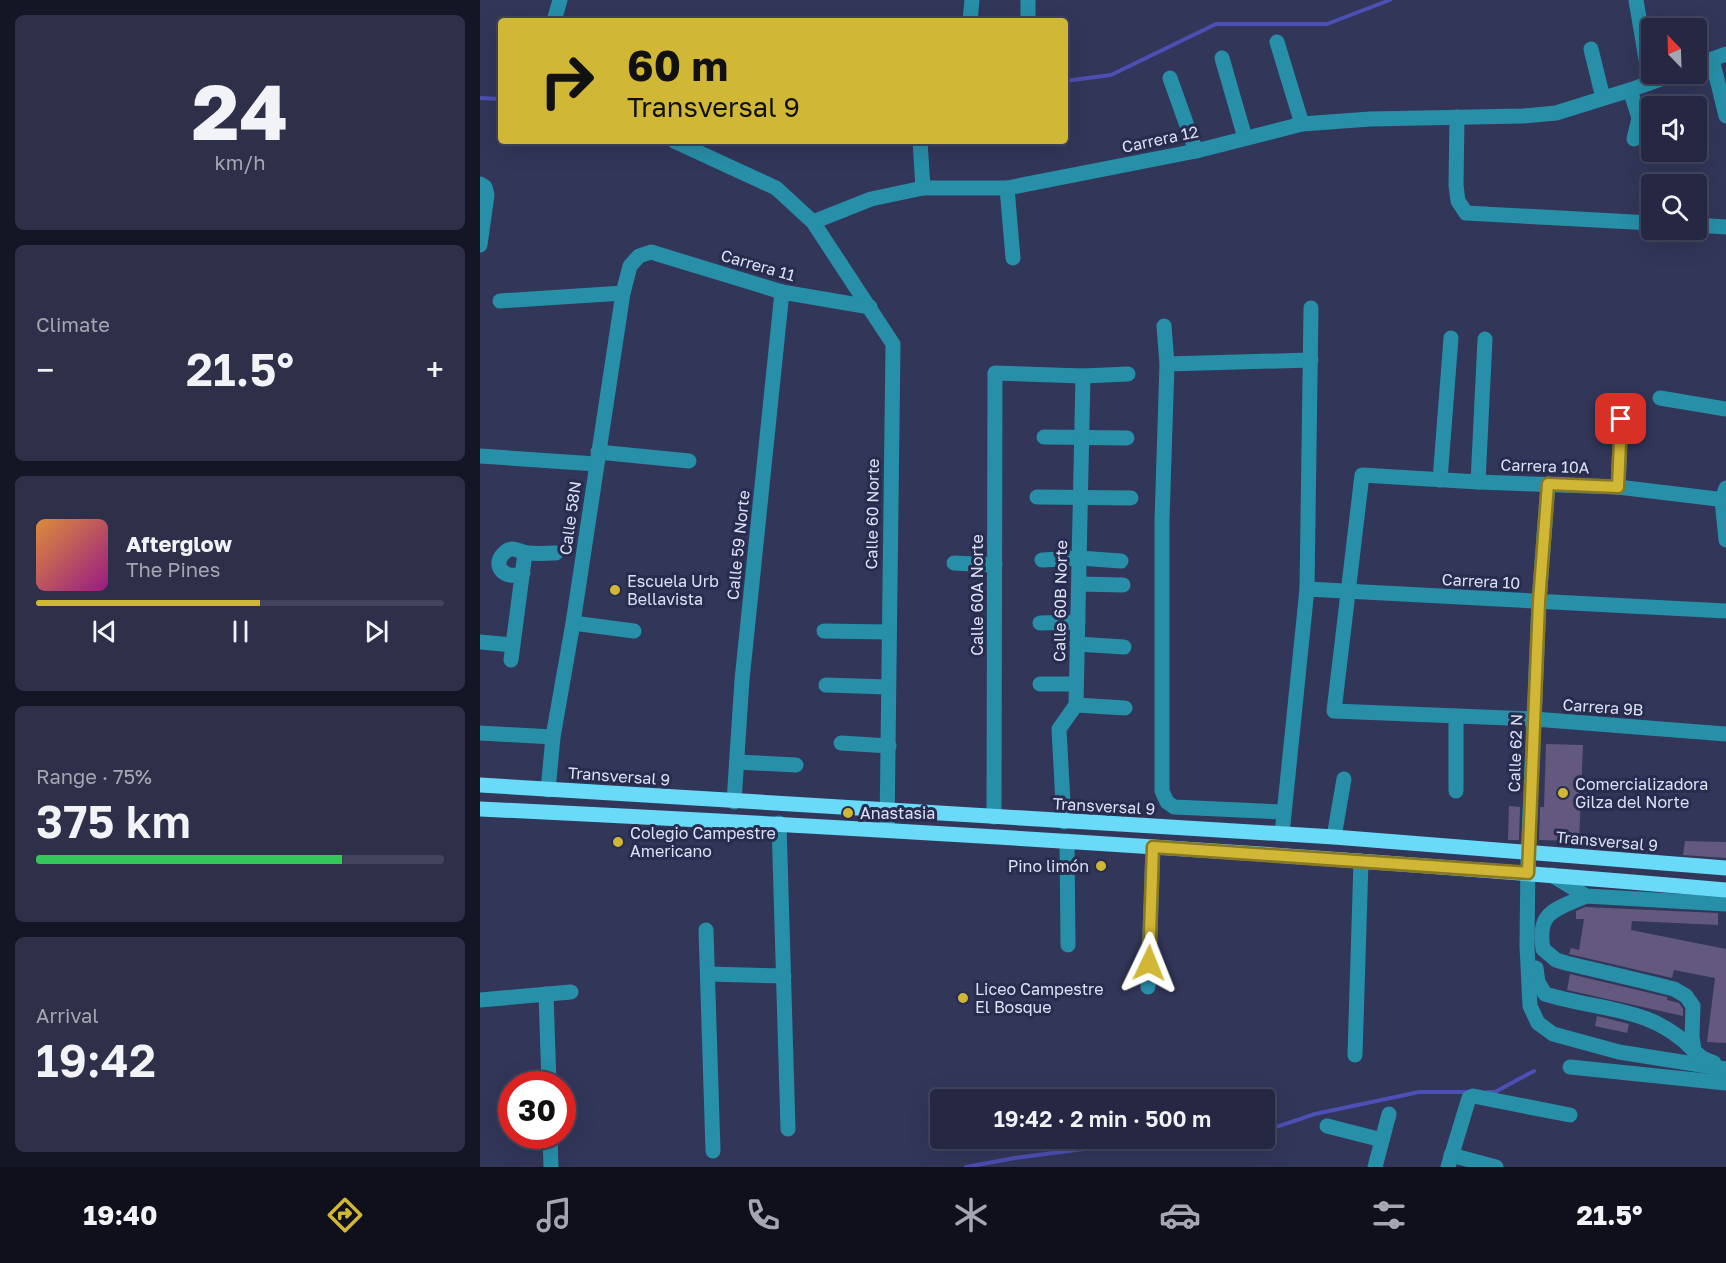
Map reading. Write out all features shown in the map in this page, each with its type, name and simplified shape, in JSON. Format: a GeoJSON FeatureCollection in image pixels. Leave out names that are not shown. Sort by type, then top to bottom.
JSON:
{"type":"FeatureCollection","features":[{"type":"Feature","properties":{"kind":"main road","name":"Transversal 9"},"geometry":{"type":"LineString","coordinates":[[480,785],[1334,837],[1726,868]]}},
{"type":"Feature","properties":{"kind":"main road"},"geometry":{"type":"LineString","coordinates":[[480,809],[1067,841],[1528,873],[1726,890]]}},
{"type":"Feature","properties":{"kind":"street"},"geometry":{"type":"LineString","coordinates":[[555,18],[560,0]]}},
{"type":"Feature","properties":{"kind":"street"},"geometry":{"type":"LineString","coordinates":[[970,18],[972,0]]}},
{"type":"Feature","properties":{"kind":"street"},"geometry":{"type":"LineString","coordinates":[[1028,0],[1028,18]]}},
{"type":"Feature","properties":{"kind":"street"},"geometry":{"type":"LineString","coordinates":[[1636,0],[1641,30]]}},
{"type":"Feature","properties":{"kind":"street"},"geometry":{"type":"LineString","coordinates":[[1277,42],[1302,124]]}},
{"type":"Feature","properties":{"kind":"street"},"geometry":{"type":"LineString","coordinates":[[1591,49],[1603,98]]}},
{"type":"Feature","properties":{"kind":"street"},"geometry":{"type":"LineString","coordinates":[[1719,57],[1726,116]]}},
{"type":"Feature","properties":{"kind":"street"},"geometry":{"type":"LineString","coordinates":[[1222,58],[1245,138]]}},
{"type":"Feature","properties":{"kind":"street"},"geometry":{"type":"LineString","coordinates":[[1170,78],[1196,151]]}},
{"type":"Feature","properties":{"kind":"street","name":"Carrera 12"},"geometry":{"type":"LineString","coordinates":[[813,222],[871,199],[923,188],[1007,188],[1196,151],[1302,124],[1370,119],[1523,116],[1556,113],[1647,84]]}},
{"type":"Feature","properties":{"kind":"street"},"geometry":{"type":"LineString","coordinates":[[1630,90],[1639,118],[1634,139]]}},
{"type":"Feature","properties":{"kind":"street"},"geometry":{"type":"LineString","coordinates":[[1457,117],[1456,185],[1458,201],[1466,213],[1641,222]]}},
{"type":"Feature","properties":{"kind":"street"},"geometry":{"type":"LineString","coordinates":[[681,144],[776,188],[813,222]]}},
{"type":"Feature","properties":{"kind":"street"},"geometry":{"type":"LineString","coordinates":[[920,144],[923,188]]}},
{"type":"Feature","properties":{"kind":"street"},"geometry":{"type":"LineString","coordinates":[[480,245],[487,195],[483,185]]}},
{"type":"Feature","properties":{"kind":"street"},"geometry":{"type":"LineString","coordinates":[[1007,188],[1013,258]]}},
{"type":"Feature","properties":{"kind":"street","name":"Calle 60 Norte"},"geometry":{"type":"LineString","coordinates":[[813,222],[893,344],[887,830]]}},
{"type":"Feature","properties":{"kind":"street"},"geometry":{"type":"LineString","coordinates":[[1707,226],[1726,227]]}},
{"type":"Feature","properties":{"kind":"street","name":"Carrera 11"},"geometry":{"type":"LineString","coordinates":[[639,256],[651,252],[782,292],[870,307]]}},
{"type":"Feature","properties":{"kind":"street","name":"Calle 58N"},"geometry":{"type":"LineString","coordinates":[[548,790],[553,737],[573,623],[623,293],[630,266],[639,256]]}},
{"type":"Feature","properties":{"kind":"street","name":"Calle 59 Norte"},"geometry":{"type":"LineString","coordinates":[[734,801],[742,680],[782,292]]}},
{"type":"Feature","properties":{"kind":"street"},"geometry":{"type":"LineString","coordinates":[[500,301],[623,293]]}},
{"type":"Feature","properties":{"kind":"street"},"geometry":{"type":"LineString","coordinates":[[1282,834],[1307,589],[1311,308]]}},
{"type":"Feature","properties":{"kind":"street"},"geometry":{"type":"LineString","coordinates":[[1164,326],[1167,364],[1162,532],[1162,791],[1167,802],[1174,807],[1283,812]]}},
{"type":"Feature","properties":{"kind":"street"},"geometry":{"type":"LineString","coordinates":[[1440,480],[1451,338]]}},
{"type":"Feature","properties":{"kind":"street"},"geometry":{"type":"LineString","coordinates":[[1478,482],[1485,339]]}},
{"type":"Feature","properties":{"kind":"street"},"geometry":{"type":"LineString","coordinates":[[1167,364],[1311,360]]}},
{"type":"Feature","properties":{"kind":"street","name":"Calle 60A Norte"},"geometry":{"type":"LineString","coordinates":[[994,817],[994,373],[1083,376]]}},
{"type":"Feature","properties":{"kind":"street"},"geometry":{"type":"LineString","coordinates":[[1083,376],[1128,374]]}},
{"type":"Feature","properties":{"kind":"street","name":"Calle 60B Norte"},"geometry":{"type":"LineString","coordinates":[[1076,705],[1083,376]]}},
{"type":"Feature","properties":{"kind":"street"},"geometry":{"type":"LineString","coordinates":[[1660,398],[1726,409]]}},
{"type":"Feature","properties":{"kind":"street"},"geometry":{"type":"LineString","coordinates":[[1618,487],[1621,419]]}},
{"type":"Feature","properties":{"kind":"street"},"geometry":{"type":"LineString","coordinates":[[1044,437],[1127,438]]}},
{"type":"Feature","properties":{"kind":"street"},"geometry":{"type":"LineString","coordinates":[[480,456],[689,461]]}},
{"type":"Feature","properties":{"kind":"street","name":"Carrera 10A"},"geometry":{"type":"LineString","coordinates":[[1349,591],[1362,475],[1618,487],[1725,496]]}},
{"type":"Feature","properties":{"kind":"street","name":"Calle 62 N"},"geometry":{"type":"LineString","coordinates":[[1548,484],[1539,602],[1528,873],[1527,946],[1530,1006],[1538,1023],[1553,1034],[1619,1052],[1726,1069]]}},
{"type":"Feature","properties":{"kind":"street"},"geometry":{"type":"LineString","coordinates":[[1725,496],[1726,540]]}},
{"type":"Feature","properties":{"kind":"street"},"geometry":{"type":"LineString","coordinates":[[1037,497],[1131,498]]}},
{"type":"Feature","properties":{"kind":"street"},"geometry":{"type":"LineString","coordinates":[[523,573],[516,577],[503,572],[500,558],[505,552],[512,548],[519,549],[525,554],[556,553]]}},
{"type":"Feature","properties":{"kind":"street"},"geometry":{"type":"LineString","coordinates":[[480,642],[511,652],[525,554]]}},
{"type":"Feature","properties":{"kind":"street"},"geometry":{"type":"LineString","coordinates":[[1042,560],[1079,558],[1121,561]]}},
{"type":"Feature","properties":{"kind":"street"},"geometry":{"type":"LineString","coordinates":[[954,563],[995,565]]}},
{"type":"Feature","properties":{"kind":"street"},"geometry":{"type":"LineString","coordinates":[[1079,584],[1123,585]]}},
{"type":"Feature","properties":{"kind":"street","name":"Carrera 10"},"geometry":{"type":"LineString","coordinates":[[1307,589],[1726,610]]}},
{"type":"Feature","properties":{"kind":"street","name":"Carrera 9B"},"geometry":{"type":"LineString","coordinates":[[1349,591],[1334,711],[1534,719],[1726,734]]}},
{"type":"Feature","properties":{"kind":"street"},"geometry":{"type":"LineString","coordinates":[[1040,623],[1078,621]]}},
{"type":"Feature","properties":{"kind":"street"},"geometry":{"type":"LineString","coordinates":[[573,623],[634,631]]}},
{"type":"Feature","properties":{"kind":"street"},"geometry":{"type":"LineString","coordinates":[[824,631],[888,632]]}},
{"type":"Feature","properties":{"kind":"street"},"geometry":{"type":"LineString","coordinates":[[1077,644],[1124,646]]}},
{"type":"Feature","properties":{"kind":"street"},"geometry":{"type":"LineString","coordinates":[[1040,684],[1076,684]]}},
{"type":"Feature","properties":{"kind":"street"},"geometry":{"type":"LineString","coordinates":[[826,685],[888,687]]}},
{"type":"Feature","properties":{"kind":"street"},"geometry":{"type":"LineString","coordinates":[[1064,822],[1059,729],[1076,705],[1125,708]]}},
{"type":"Feature","properties":{"kind":"street"},"geometry":{"type":"LineString","coordinates":[[1456,716],[1456,791]]}},
{"type":"Feature","properties":{"kind":"street"},"geometry":{"type":"LineString","coordinates":[[480,733],[553,737]]}},
{"type":"Feature","properties":{"kind":"street"},"geometry":{"type":"LineString","coordinates":[[841,743],[888,746]]}},
{"type":"Feature","properties":{"kind":"street"},"geometry":{"type":"LineString","coordinates":[[737,762],[796,765]]}},
{"type":"Feature","properties":{"kind":"street"},"geometry":{"type":"LineString","coordinates":[[1334,837],[1344,779]]}},
{"type":"Feature","properties":{"kind":"street"},"geometry":{"type":"LineString","coordinates":[[779,824],[788,1130]]}},
{"type":"Feature","properties":{"kind":"street"},"geometry":{"type":"LineString","coordinates":[[1067,841],[1068,945]]}},
{"type":"Feature","properties":{"kind":"street"},"geometry":{"type":"LineString","coordinates":[[1148,987],[1153,847]]}},
{"type":"Feature","properties":{"kind":"street"},"geometry":{"type":"LineString","coordinates":[[1355,1055],[1361,861]]}},
{"type":"Feature","properties":{"kind":"street"},"geometry":{"type":"LineString","coordinates":[[1552,875],[1586,896]]}},
{"type":"Feature","properties":{"kind":"street"},"geometry":{"type":"LineString","coordinates":[[1726,904],[1586,896],[1562,905],[1545,920],[1536,966],[1538,982],[1545,994],[1642,1016],[1671,1030],[1694,1052],[1713,1064],[1726,1063]]}},
{"type":"Feature","properties":{"kind":"street"},"geometry":{"type":"LineString","coordinates":[[706,930],[713,1151]]}},
{"type":"Feature","properties":{"kind":"street"},"geometry":{"type":"LineString","coordinates":[[1542,940],[1543,949],[1566,963],[1674,989],[1686,996],[1693,1006],[1694,1052]]}},
{"type":"Feature","properties":{"kind":"street"},"geometry":{"type":"LineString","coordinates":[[708,974],[784,976]]}},
{"type":"Feature","properties":{"kind":"street"},"geometry":{"type":"LineString","coordinates":[[480,1000],[571,992]]}},
{"type":"Feature","properties":{"kind":"street"},"geometry":{"type":"LineString","coordinates":[[546,994],[549,1071]]}},
{"type":"Feature","properties":{"kind":"street"},"geometry":{"type":"LineString","coordinates":[[1570,1067],[1726,1083]]}},
{"type":"Feature","properties":{"kind":"street"},"geometry":{"type":"LineString","coordinates":[[1496,1167],[1449,1161],[1468,1098],[1473,1096],[1569,1115]]}},
{"type":"Feature","properties":{"kind":"street"},"geometry":{"type":"LineString","coordinates":[[1376,1167],[1389,1114]]}},
{"type":"Feature","properties":{"kind":"street"},"geometry":{"type":"LineString","coordinates":[[1327,1126],[1382,1140]]}},
{"type":"Feature","properties":{"kind":"street"},"geometry":{"type":"LineString","coordinates":[[550,1149],[551,1167]]}},
{"type":"Feature","properties":{"kind":"building","name":"Comercializadora Gilza del Norte"},"geometry":{"type":"Polygon","coordinates":[[[1546,744],[1583,745],[1579,841],[1539,840],[1540,807],[1544,807],[1546,744]]]}},
{"type":"Feature","properties":{"kind":"building"},"geometry":{"type":"Polygon","coordinates":[[[1509,806],[1520,807],[1519,840],[1508,840],[1509,806]]]}},
{"type":"Feature","properties":{"kind":"building"},"geometry":{"type":"Polygon","coordinates":[[[1685,841],[1726,842],[1726,858],[1683,855],[1685,841]]]}},
{"type":"Feature","properties":{"kind":"building"},"geometry":{"type":"Polygon","coordinates":[[[1585,907],[1718,913],[1718,925],[1632,921],[1631,930],[1726,949],[1726,1043],[1707,1042],[1715,978],[1674,970],[1672,978],[1569,954],[1571,948],[1579,950],[1584,919],[1576,919],[1576,911],[1585,907]]]}},
{"type":"Feature","properties":{"kind":"building"},"geometry":{"type":"Polygon","coordinates":[[[1570,974],[1667,997],[1667,1000],[1679,1003],[1683,1009],[1683,1016],[1567,990],[1570,974]]]}},
{"type":"Feature","properties":{"kind":"building"},"geometry":{"type":"Polygon","coordinates":[[[1597,1016],[1629,1024],[1627,1033],[1595,1026],[1597,1016]]]}},
{"type":"Feature","properties":{"kind":"waterway"},"geometry":{"type":"LineString","coordinates":[[1068,81],[1111,75],[1216,24],[1327,24],[1390,0]]}},
{"type":"Feature","properties":{"kind":"waterway"},"geometry":{"type":"LineString","coordinates":[[480,98],[498,99]]}},
{"type":"Feature","properties":{"kind":"waterway"},"geometry":{"type":"LineString","coordinates":[[1487,1092],[1495,1092],[1534,1071]]}},
{"type":"Feature","properties":{"kind":"waterway"},"geometry":{"type":"LineString","coordinates":[[1275,1127],[1315,1114],[1419,1092],[1470,1092]]}},
{"type":"Feature","properties":{"kind":"waterway"},"geometry":{"type":"LineString","coordinates":[[966,1167],[1084,1149]]}},
{"type":"Feature","properties":{"kind":"place","name":"Escuela Urb Bellavista"},"geometry":{"type":"Point","coordinates":[615,590]}},
{"type":"Feature","properties":{"kind":"place","name":"Comercializadora Gilza del Norte"},"geometry":{"type":"Point","coordinates":[1563,793]}},
{"type":"Feature","properties":{"kind":"place","name":"Anastasia"},"geometry":{"type":"Point","coordinates":[848,813]}},
{"type":"Feature","properties":{"kind":"place","name":"Colegio Campestre Americano"},"geometry":{"type":"Point","coordinates":[618,842]}},
{"type":"Feature","properties":{"kind":"place","name":"Pino limón"},"geometry":{"type":"Point","coordinates":[1101,866]}},
{"type":"Feature","properties":{"kind":"place","name":"Liceo Campestre El Bosque"},"geometry":{"type":"Point","coordinates":[963,998]}},
{"type":"Feature","properties":{"kind":"route"},"geometry":{"type":"LineString","coordinates":[[1149,963],[1153,847],[1528,873],[1539,602],[1548,484],[1618,487],[1621,419]]}}]}
